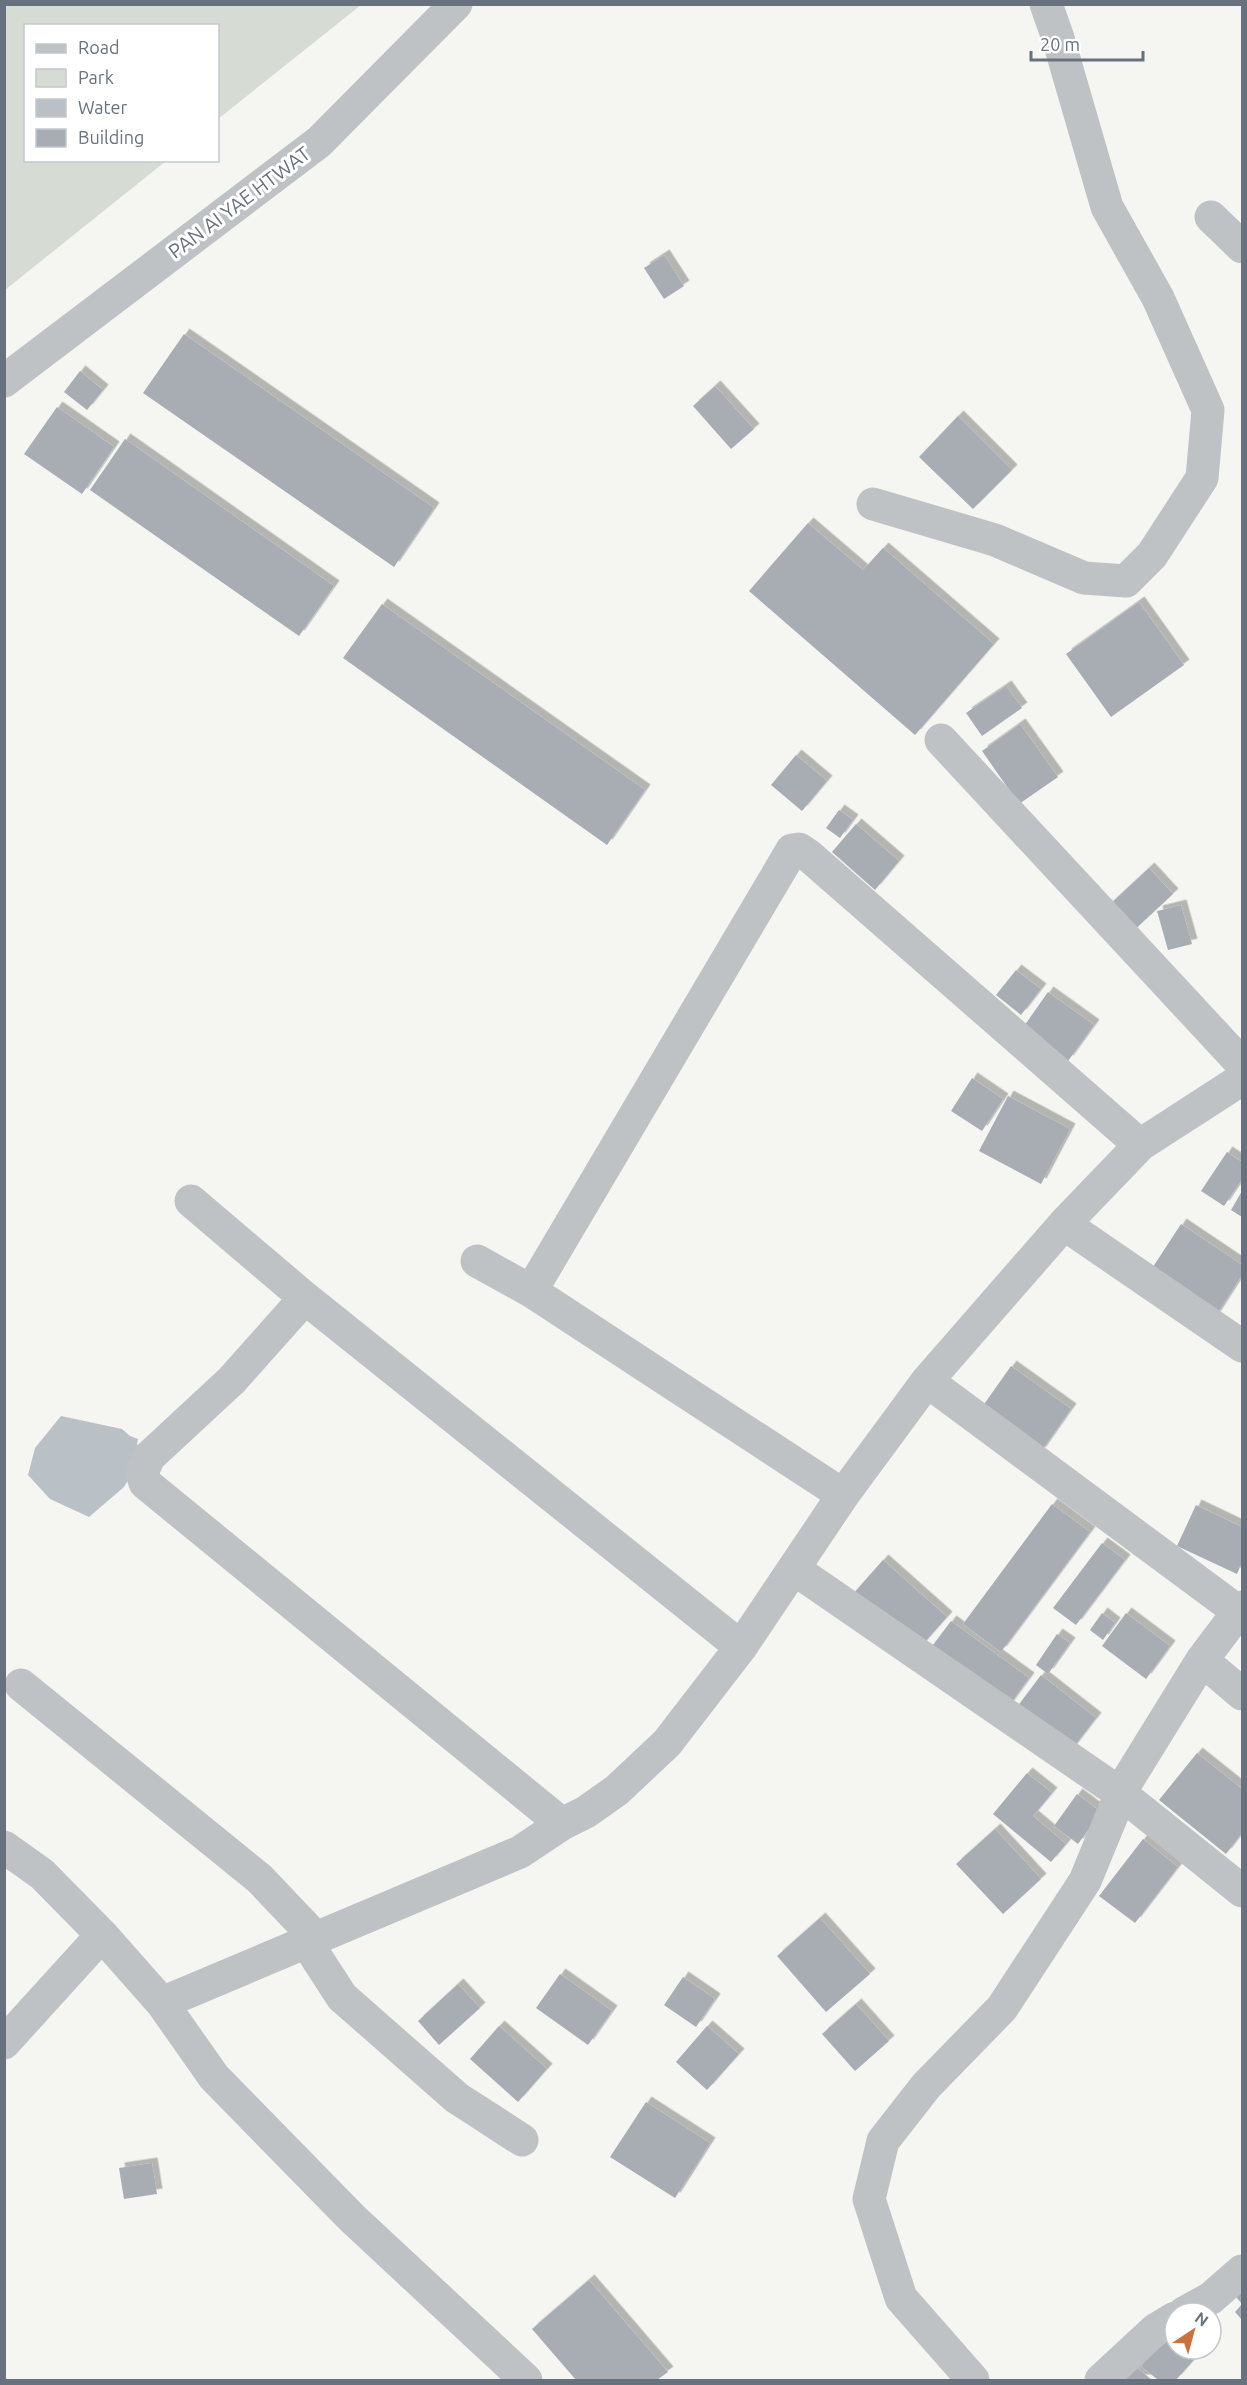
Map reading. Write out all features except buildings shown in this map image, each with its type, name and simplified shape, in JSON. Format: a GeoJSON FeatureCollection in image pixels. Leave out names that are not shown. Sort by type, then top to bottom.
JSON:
{"type":"FeatureCollection","features":[{"type":"Feature","properties":{"kind":"street","name":"PAN AI YAE HTWAT"},"geometry":{"type":"LineString","coordinates":[[4,381],[319,142],[456,4]]}},
{"type":"Feature","properties":{"kind":"street"},"geometry":{"type":"LineString","coordinates":[[873,504],[995,540],[1084,578],[1126,581],[1152,555],[1202,478],[1208,410],[1158,298],[1107,207],[1046,4]]}},
{"type":"Feature","properties":{"kind":"street"},"geometry":{"type":"LineString","coordinates":[[1211,217],[1242,247]]}},
{"type":"Feature","properties":{"kind":"street"},"geometry":{"type":"LineString","coordinates":[[941,740],[1242,1064]]}},
{"type":"Feature","properties":{"kind":"street"},"geometry":{"type":"LineString","coordinates":[[531,1291],[792,850],[799,849],[808,855],[1140,1145]]}},
{"type":"Feature","properties":{"kind":"street"},"geometry":{"type":"LineString","coordinates":[[162,2003],[520,1852],[617,1790],[667,1743],[741,1647],[843,1495],[927,1381],[1064,1224],[1140,1145],[1242,1080]]}},
{"type":"Feature","properties":{"kind":"street"},"geometry":{"type":"LineString","coordinates":[[191,1201],[305,1298],[741,1647]]}},
{"type":"Feature","properties":{"kind":"street"},"geometry":{"type":"LineString","coordinates":[[1064,1224],[1242,1346]]}},
{"type":"Feature","properties":{"kind":"street"},"geometry":{"type":"LineString","coordinates":[[477,1262],[531,1291],[843,1495]]}},
{"type":"Feature","properties":{"kind":"street"},"geometry":{"type":"LineString","coordinates":[[305,1298],[232,1380],[149,1457],[142,1473],[145,1483],[562,1824]]}},
{"type":"Feature","properties":{"kind":"street"},"geometry":{"type":"LineString","coordinates":[[927,1381],[1241,1609],[1202,1660],[1120,1793],[1085,1881],[1002,2008],[926,2086],[884,2141],[869,2199],[901,2298],[972,2380]]}},
{"type":"Feature","properties":{"kind":"street"},"geometry":{"type":"LineString","coordinates":[[794,1569],[1120,1793],[1242,1891]]}},
{"type":"Feature","properties":{"kind":"street"},"geometry":{"type":"LineString","coordinates":[[1202,1660],[1242,1694]]}},
{"type":"Feature","properties":{"kind":"street"},"geometry":{"type":"LineString","coordinates":[[21,1685],[260,1879],[312,1941],[342,1997],[457,2098],[522,2140]]}},
{"type":"Feature","properties":{"kind":"street"},"geometry":{"type":"LineString","coordinates":[[4,1847],[42,1874],[102,1935],[162,2003],[214,2077],[352,2218],[526,2380]]}},
{"type":"Feature","properties":{"kind":"street"},"geometry":{"type":"LineString","coordinates":[[4,2043],[102,1935]]}},
{"type":"Feature","properties":{"kind":"street"},"geometry":{"type":"LineString","coordinates":[[1206,2301],[1242,2271]]}},
{"type":"Feature","properties":{"kind":"street"},"geometry":{"type":"LineString","coordinates":[[1101,2380],[1163,2325]]}},
{"type":"Feature","properties":{"kind":"green space"},"geometry":{"type":"Polygon","coordinates":[[[5,4],[361,4],[219,118],[219,24],[24,24],[24,162],[165,162],[5,290],[5,4]]]}},
{"type":"Feature","properties":{"kind":"water"},"geometry":{"type":"Polygon","coordinates":[[[61,1416],[122,1429],[138,1439],[137,1444],[145,1452],[124,1487],[89,1517],[50,1499],[28,1475],[35,1448],[61,1416]]]}}]}
